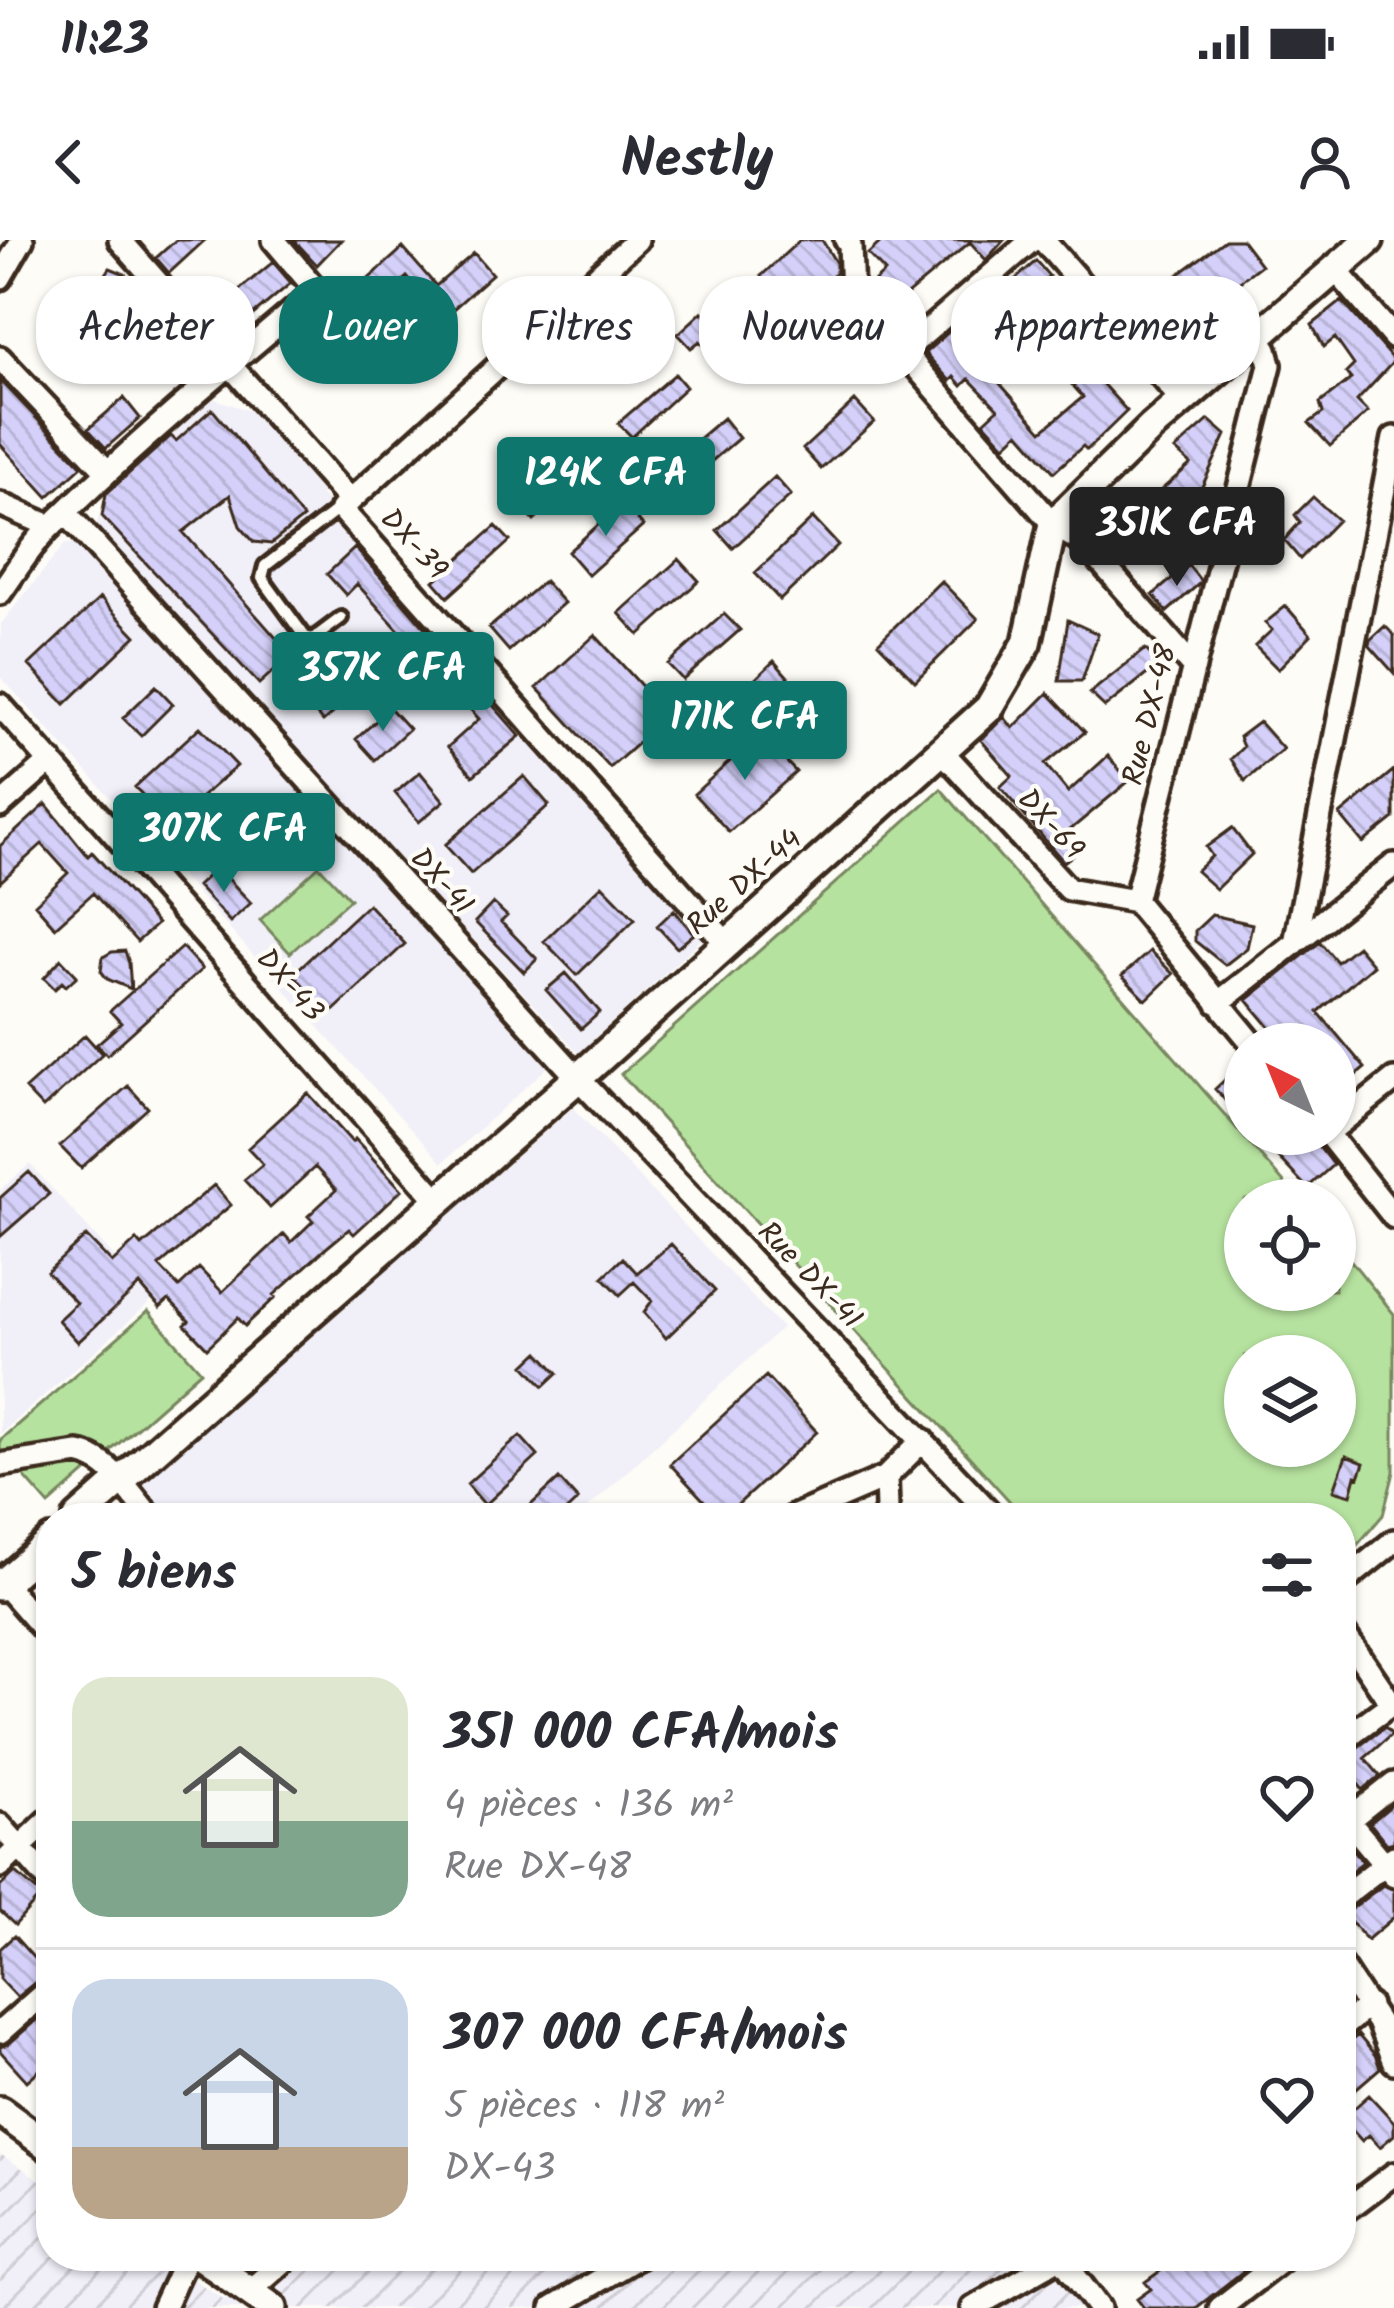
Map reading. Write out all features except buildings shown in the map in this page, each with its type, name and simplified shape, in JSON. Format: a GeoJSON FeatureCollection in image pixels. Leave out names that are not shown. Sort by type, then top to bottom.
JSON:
{"type":"FeatureCollection","features":[{"type":"Feature","properties":{"kind":"street"},"geometry":{"type":"LineString","coordinates":[[0,278],[22,240]]}},
{"type":"Feature","properties":{"kind":"street","name":"DX-39"},"geometry":{"type":"LineString","coordinates":[[121,240],[153,276]]}},
{"type":"Feature","properties":{"kind":"street"},"geometry":{"type":"LineString","coordinates":[[255,343],[317,291],[274,240]]}},
{"type":"Feature","properties":{"kind":"street"},"geometry":{"type":"LineString","coordinates":[[345,505],[637,240]]}},
{"type":"Feature","properties":{"kind":"street"},"geometry":{"type":"LineString","coordinates":[[845,240],[850,245],[851,276]]}},
{"type":"Feature","properties":{"kind":"street"},"geometry":{"type":"LineString","coordinates":[[927,331],[1032,240]]}},
{"type":"Feature","properties":{"kind":"street"},"geometry":{"type":"LineString","coordinates":[[1043,240],[1182,400]]}},
{"type":"Feature","properties":{"kind":"street"},"geometry":{"type":"LineString","coordinates":[[1260,333],[1369,240]]}},
{"type":"Feature","properties":{"kind":"street"},"geometry":{"type":"LineString","coordinates":[[1335,269],[1394,338]]}},
{"type":"Feature","properties":{"kind":"street","name":"Rue DX-48"},"geometry":{"type":"LineString","coordinates":[[1135,901],[1270,365],[1260,340]]}},
{"type":"Feature","properties":{"kind":"street"},"geometry":{"type":"LineString","coordinates":[[0,358],[107,471]]}},
{"type":"Feature","properties":{"kind":"street"},"geometry":{"type":"LineString","coordinates":[[927,380],[1053,524],[1086,545],[1194,668]]}},
{"type":"Feature","properties":{"kind":"street"},"geometry":{"type":"LineString","coordinates":[[0,593],[58,520],[207,384]]}},
{"type":"Feature","properties":{"kind":"street","name":"DX-39"},"geometry":{"type":"LineString","coordinates":[[246,384],[345,505],[727,944]]}},
{"type":"Feature","properties":{"kind":"street"},"geometry":{"type":"LineString","coordinates":[[1053,524],[1201,384]]}},
{"type":"Feature","properties":{"kind":"street"},"geometry":{"type":"LineString","coordinates":[[1294,943],[1394,438]]}},
{"type":"Feature","properties":{"kind":"street"},"geometry":{"type":"LineString","coordinates":[[0,504],[58,520]]}},
{"type":"Feature","properties":{"kind":"street","name":"DX-41"},"geometry":{"type":"LineString","coordinates":[[58,520],[578,1078]]}},
{"type":"Feature","properties":{"kind":"street","name":"Rue DX-44"},"geometry":{"type":"LineString","coordinates":[[95,1503],[989,708],[1027,643],[1053,524]]}},
{"type":"Feature","properties":{"kind":"street","name":"DX-43"},"geometry":{"type":"LineString","coordinates":[[0,705],[438,1200]]}},
{"type":"Feature","properties":{"kind":"street","name":"DX-69"},"geometry":{"type":"LineString","coordinates":[[941,750],[1068,889],[1135,901]]}},
{"type":"Feature","properties":{"kind":"street"},"geometry":{"type":"LineString","coordinates":[[0,806],[51,761]]}},
{"type":"Feature","properties":{"kind":"street"},"geometry":{"type":"LineString","coordinates":[[1218,1003],[1394,865]]}},
{"type":"Feature","properties":{"kind":"street"},"geometry":{"type":"LineString","coordinates":[[1135,901],[1235,1023]]}},
{"type":"Feature","properties":{"kind":"street","name":"Rue DX-41"},"geometry":{"type":"LineString","coordinates":[[578,1078],[981,1503]]}},
{"type":"Feature","properties":{"kind":"street"},"geometry":{"type":"LineString","coordinates":[[1356,1110],[1394,1080]]}},
{"type":"Feature","properties":{"kind":"street"},"geometry":{"type":"LineString","coordinates":[[1345,1155],[1394,1217]]}},
{"type":"Feature","properties":{"kind":"street"},"geometry":{"type":"LineString","coordinates":[[825,1503],[886,1477],[923,1440]]}},
{"type":"Feature","properties":{"kind":"street"},"geometry":{"type":"LineString","coordinates":[[0,1465],[90,1454],[139,1503]]}},
{"type":"Feature","properties":{"kind":"street"},"geometry":{"type":"LineString","coordinates":[[886,1477],[887,1503]]}},
{"type":"Feature","properties":{"kind":"street"},"geometry":{"type":"LineString","coordinates":[[1356,1572],[1394,1541]]}},
{"type":"Feature","properties":{"kind":"street"},"geometry":{"type":"LineString","coordinates":[[36,1554],[2,1585],[36,1622]]}},
{"type":"Feature","properties":{"kind":"street"},"geometry":{"type":"LineString","coordinates":[[1356,1653],[1391,1707],[1356,1732]]}},
{"type":"Feature","properties":{"kind":"street"},"geometry":{"type":"LineString","coordinates":[[1356,1810],[1394,1784]]}},
{"type":"Feature","properties":{"kind":"street"},"geometry":{"type":"LineString","coordinates":[[0,1825],[36,1866]]}},
{"type":"Feature","properties":{"kind":"street"},"geometry":{"type":"LineString","coordinates":[[1356,1831],[1391,1865],[1356,1888]]}},
{"type":"Feature","properties":{"kind":"street"},"geometry":{"type":"LineString","coordinates":[[0,1865],[36,1832]]}},
{"type":"Feature","properties":{"kind":"street"},"geometry":{"type":"LineString","coordinates":[[1356,1983],[1380,2011],[1394,2062]]}},
{"type":"Feature","properties":{"kind":"street"},"geometry":{"type":"LineString","coordinates":[[0,2032],[36,2000]]}},
{"type":"Feature","properties":{"kind":"street"},"geometry":{"type":"LineString","coordinates":[[0,2110],[36,2137]]}},
{"type":"Feature","properties":{"kind":"street"},"geometry":{"type":"LineString","coordinates":[[1356,2203],[1394,2174]]}},
{"type":"Feature","properties":{"kind":"street"},"geometry":{"type":"LineString","coordinates":[[163,2308],[180,2271]]}},
{"type":"Feature","properties":{"kind":"street"},"geometry":{"type":"LineString","coordinates":[[221,2271],[261,2300],[280,2271]]}},
{"type":"Feature","properties":{"kind":"street"},"geometry":{"type":"LineString","coordinates":[[554,2308],[615,2271]]}},
{"type":"Feature","properties":{"kind":"street"},"geometry":{"type":"LineString","coordinates":[[973,2308],[1036,2271]]}},
{"type":"Feature","properties":{"kind":"street"},"geometry":{"type":"LineString","coordinates":[[1073,2271],[1100,2308]]}},
{"type":"Feature","properties":{"kind":"street"},"geometry":{"type":"LineString","coordinates":[[1220,2308],[1268,2271]]}},
{"type":"Feature","properties":{"kind":"lane"},"geometry":{"type":"LineString","coordinates":[[340,618],[313,638],[305,637],[262,578],[265,566],[345,505]]}},
{"type":"Feature","properties":{"kind":"shaded area"},"geometry":{"type":"Polygon","coordinates":[[[215,399],[273,419],[319,472],[321,495],[704,937],[579,1053],[96,527],[111,478],[179,418],[215,399]]]}},
{"type":"Feature","properties":{"kind":"shaded area"},"geometry":{"type":"Polygon","coordinates":[[[65,544],[77,544],[549,1066],[442,1163],[0,676],[1,624],[65,544]]]}},
{"type":"Feature","properties":{"kind":"shaded area"},"geometry":{"type":"Polygon","coordinates":[[[573,1108],[782,1328],[593,1503],[154,1503],[136,1486],[573,1108]]]}},
{"type":"Feature","properties":{"kind":"shaded area"},"geometry":{"type":"Polygon","coordinates":[[[30,1164],[153,1300],[0,1434],[0,1190],[30,1164]]]}},
{"type":"Feature","properties":{"kind":"shaded area"},"geometry":{"type":"Polygon","coordinates":[[[0,2154],[36,2177],[36,2271],[180,2271],[225,2300],[260,2271],[1081,2271],[1110,2308],[0,2308],[0,2154]]]}},
{"type":"Feature","properties":{"kind":"green space"},"geometry":{"type":"Polygon","coordinates":[[[941,789],[1224,1114],[1224,1155],[1260,1155],[1281,1179],[1224,1179],[1224,1311],[1356,1311],[1356,1267],[1394,1314],[1394,1472],[1383,1515],[1356,1546],[1356,1503],[1011,1503],[621,1074],[941,789]]]}},
{"type":"Feature","properties":{"kind":"green space"},"geometry":{"type":"Polygon","coordinates":[[[319,866],[350,899],[290,953],[260,920],[319,866]]]}},
{"type":"Feature","properties":{"kind":"green space"},"geometry":{"type":"Polygon","coordinates":[[[148,1311],[201,1371],[51,1503],[0,1449],[0,1440],[148,1311]]]}}]}
